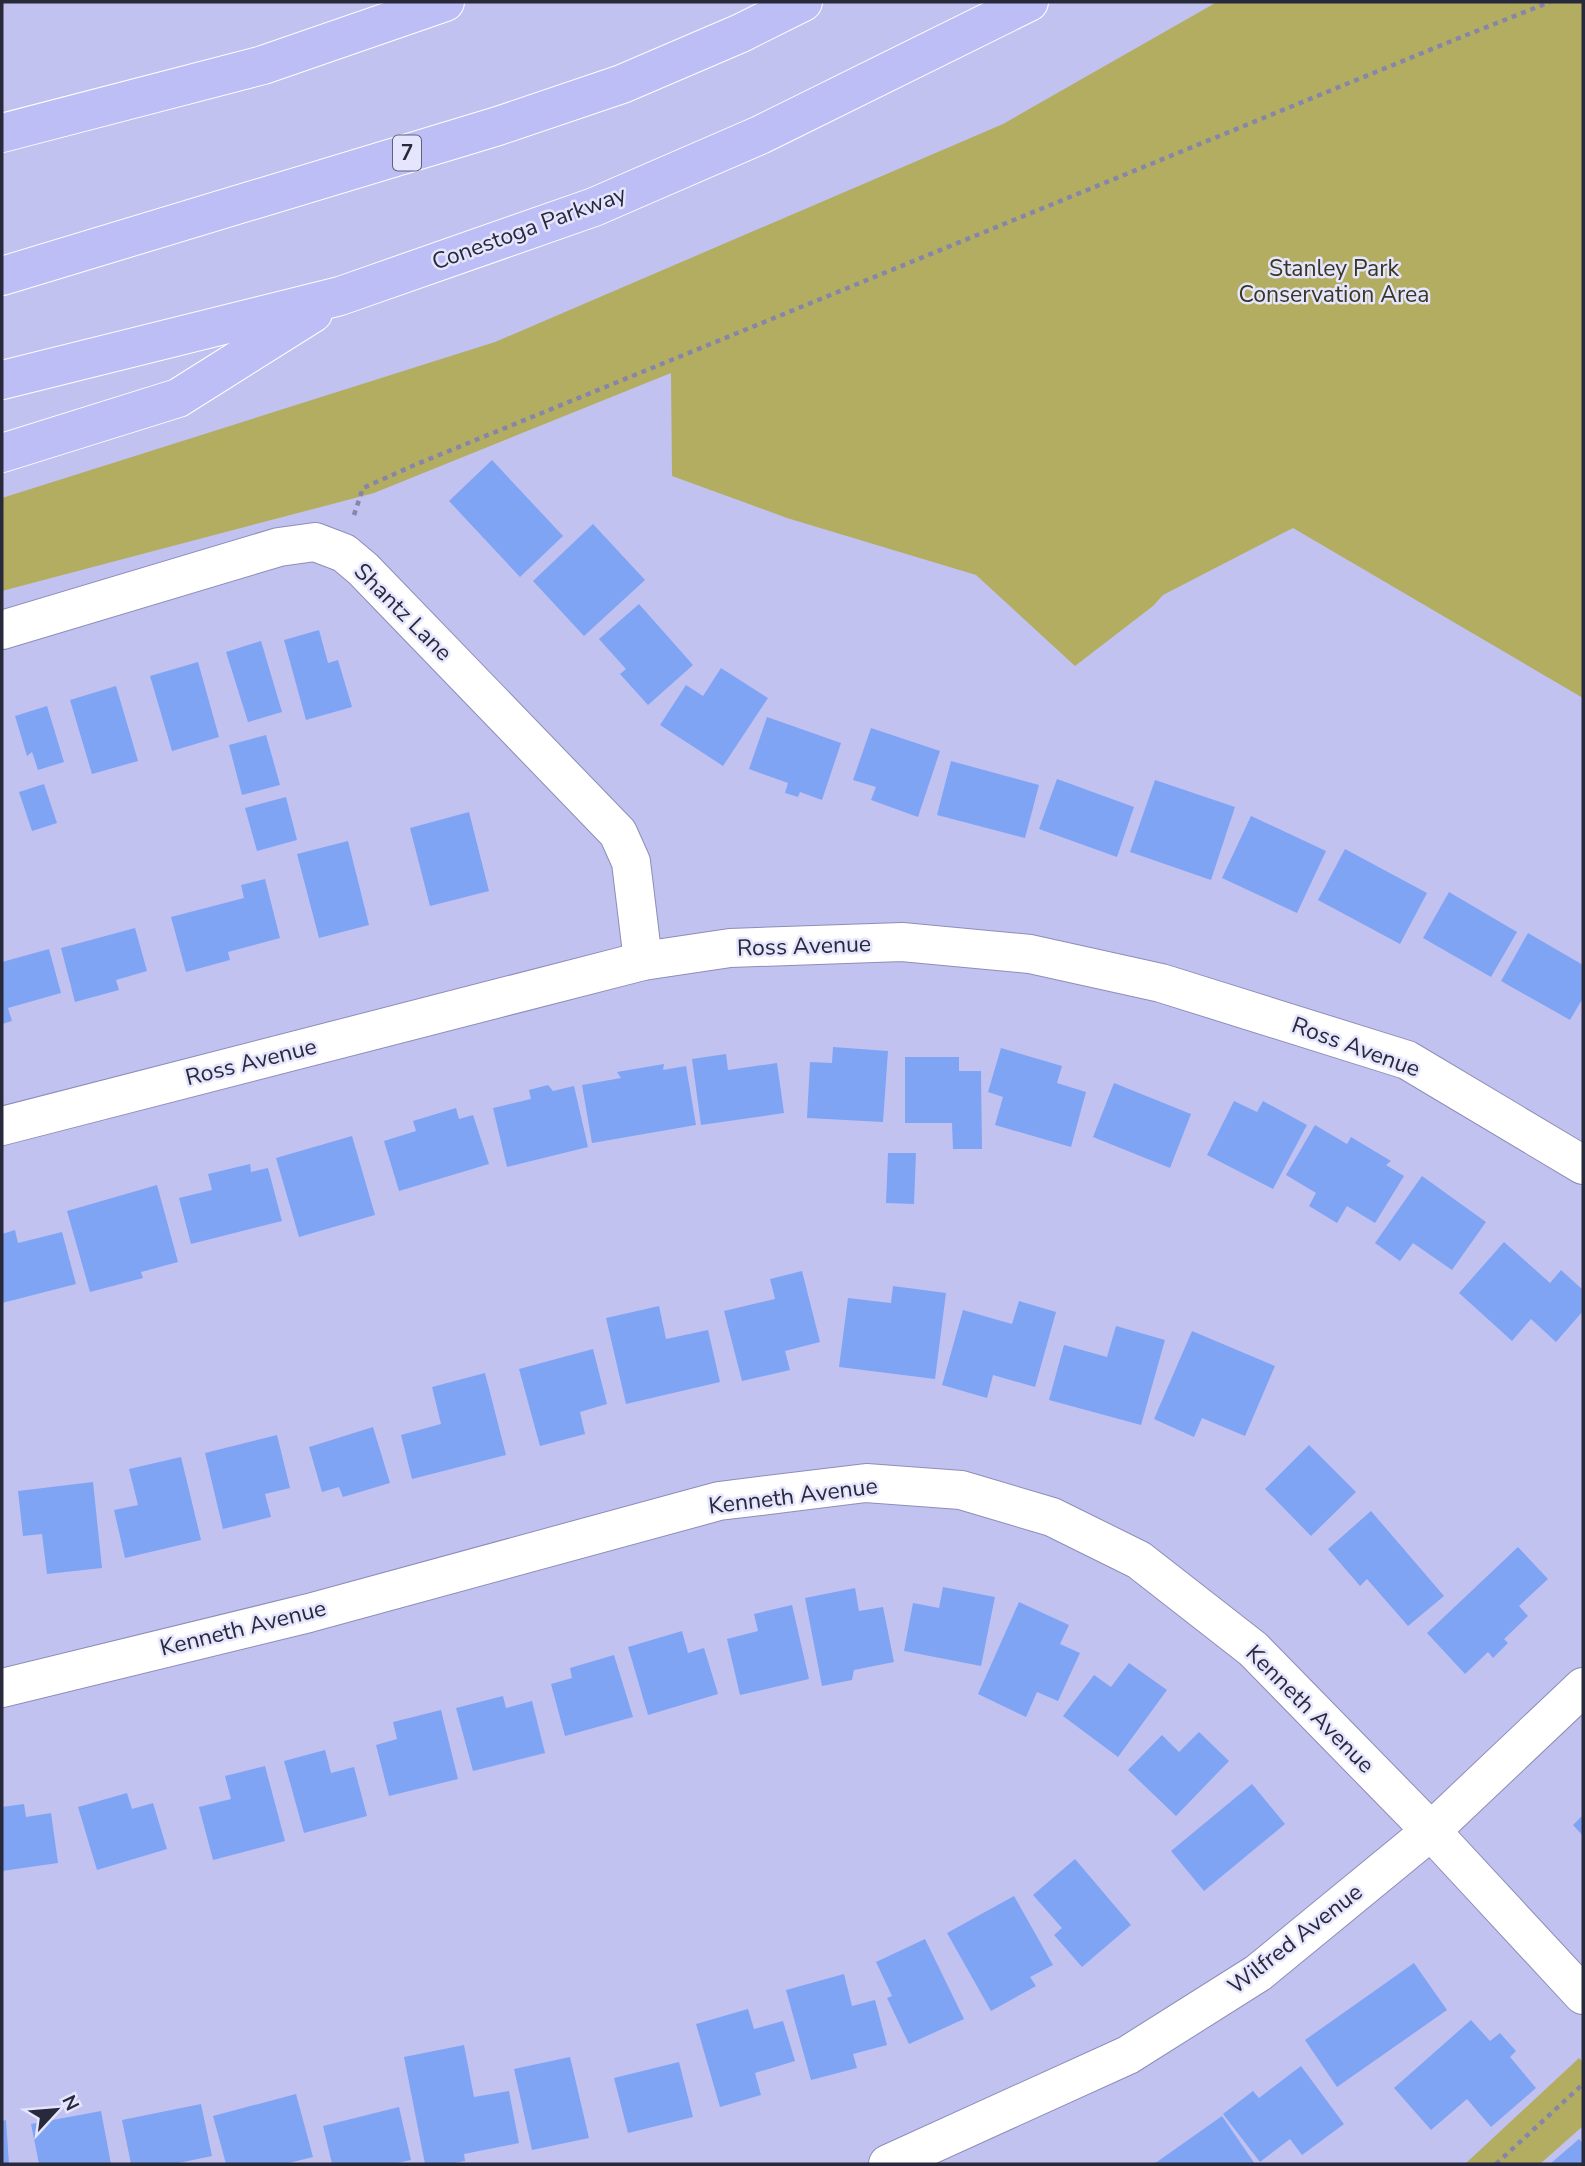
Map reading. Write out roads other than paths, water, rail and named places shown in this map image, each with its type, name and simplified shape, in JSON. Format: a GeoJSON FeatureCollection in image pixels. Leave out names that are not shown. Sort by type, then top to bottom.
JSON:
{"type":"FeatureCollection","features":[{"type":"Feature","properties":{"kind":"highway"},"geometry":{"type":"LineString","coordinates":[[2,133],[263,65],[445,2]]}},
{"type":"Feature","properties":{"kind":"highway","name":"7"},"geometry":{"type":"LineString","coordinates":[[2,276],[498,126],[622,84],[741,33],[803,2]]}},
{"type":"Feature","properties":{"kind":"highway","name":"Conestoga Parkway"},"geometry":{"type":"LineString","coordinates":[[2,380],[340,296],[594,207],[760,135],[1029,2]]}},
{"type":"Feature","properties":{"kind":"highway"},"geometry":{"type":"LineString","coordinates":[[2,453],[178,398],[340,296]]}},
{"type":"Feature","properties":{"kind":"street","name":"Shantz Lane"},"geometry":{"type":"LineString","coordinates":[[2,629],[279,547],[315,542],[344,553],[363,569],[618,832],[631,862],[643,961]]}},
{"type":"Feature","properties":{"kind":"street","name":"Ross Avenue"},"geometry":{"type":"LineString","coordinates":[[2,1126],[643,961],[730,948],[902,942],[1030,954],[1161,983],[1407,1060],[1583,1165]]}},
{"type":"Feature","properties":{"kind":"street","name":"Kenneth Avenue"},"geometry":{"type":"LineString","coordinates":[[2,1688],[309,1613],[719,1501],[866,1483],[961,1490],[1052,1517],[1139,1560],[1253,1649],[1431,1831],[1583,1995]]}},
{"type":"Feature","properties":{"kind":"street","name":"Wilfred Avenue"},"geometry":{"type":"LineString","coordinates":[[888,2164],[1128,2055],[1258,1973],[1431,1831],[1583,1687]]}},
{"type":"Feature","properties":{"kind":"park label","name":"Stanley Park Conservation Area"},"geometry":{"type":"Point","coordinates":[1334,281]}}]}
